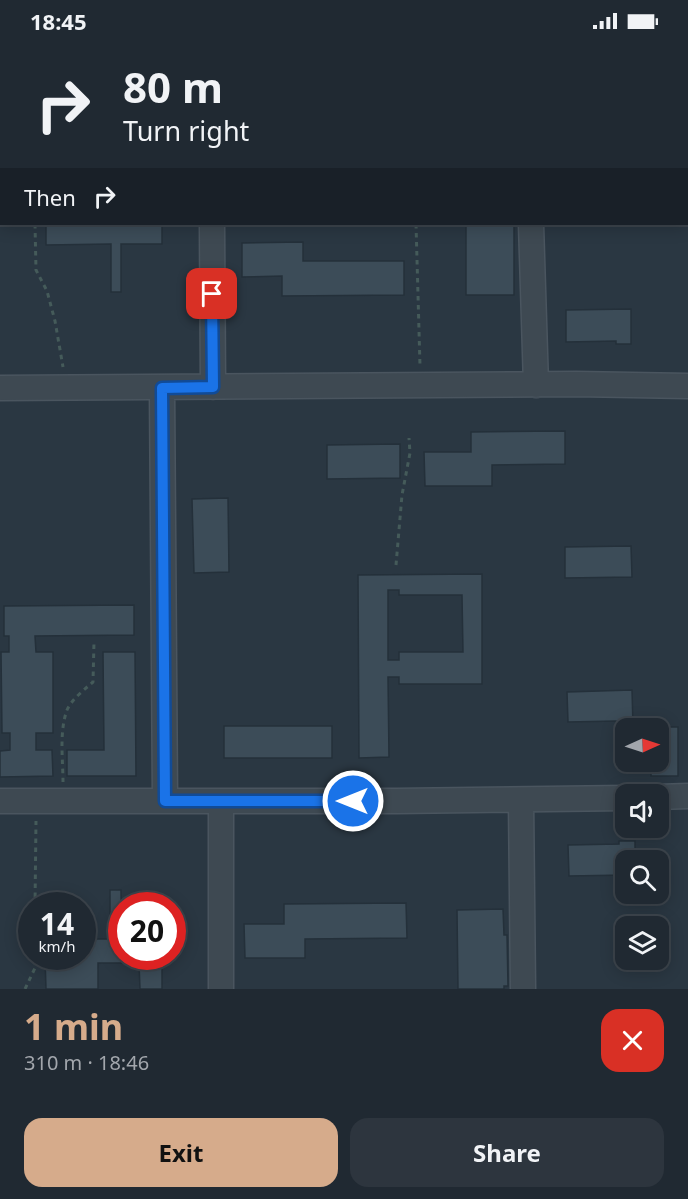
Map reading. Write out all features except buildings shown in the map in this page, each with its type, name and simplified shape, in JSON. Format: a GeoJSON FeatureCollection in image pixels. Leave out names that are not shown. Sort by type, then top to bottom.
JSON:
{"type":"FeatureCollection","features":[{"type":"Feature","properties":{"kind":"lane"},"geometry":{"type":"LineString","coordinates":[[212,225],[213,387]]}},
{"type":"Feature","properties":{"kind":"lane"},"geometry":{"type":"LineString","coordinates":[[531,225],[536,385]]}},
{"type":"Feature","properties":{"kind":"lane"},"geometry":{"type":"LineString","coordinates":[[0,388],[688,386]]}},
{"type":"Feature","properties":{"kind":"lane"},"geometry":{"type":"LineString","coordinates":[[162,388],[165,801]]}},
{"type":"Feature","properties":{"kind":"lane"},"geometry":{"type":"LineString","coordinates":[[669,797],[688,796]]}},
{"type":"Feature","properties":{"kind":"lane"},"geometry":{"type":"LineString","coordinates":[[0,801],[521,801],[615,798]]}},
{"type":"Feature","properties":{"kind":"lane"},"geometry":{"type":"LineString","coordinates":[[221,801],[221,989]]}},
{"type":"Feature","properties":{"kind":"lane"},"geometry":{"type":"LineString","coordinates":[[521,801],[523,989]]}},
{"type":"Feature","properties":{"kind":"path"},"geometry":{"type":"LineString","coordinates":[[35,225],[36,270],[47,291],[55,321],[65,388]]}},
{"type":"Feature","properties":{"kind":"path"},"geometry":{"type":"LineString","coordinates":[[416,225],[419,386]]}},
{"type":"Feature","properties":{"kind":"path"},"geometry":{"type":"LineString","coordinates":[[396,565],[402,495],[410,453],[409,438]]}},
{"type":"Feature","properties":{"kind":"path"},"geometry":{"type":"LineString","coordinates":[[63,801],[63,732],[67,710],[93,682],[94,642]]}},
{"type":"Feature","properties":{"kind":"path"},"geometry":{"type":"LineString","coordinates":[[35,892],[37,801]]}},
{"type":"Feature","properties":{"kind":"path"},"geometry":{"type":"LineString","coordinates":[[25,989],[34,970]]}},
{"type":"Feature","properties":{"kind":"route"},"geometry":{"type":"LineString","coordinates":[[212,294],[213,387],[162,388],[165,801],[353,801]]}}]}
